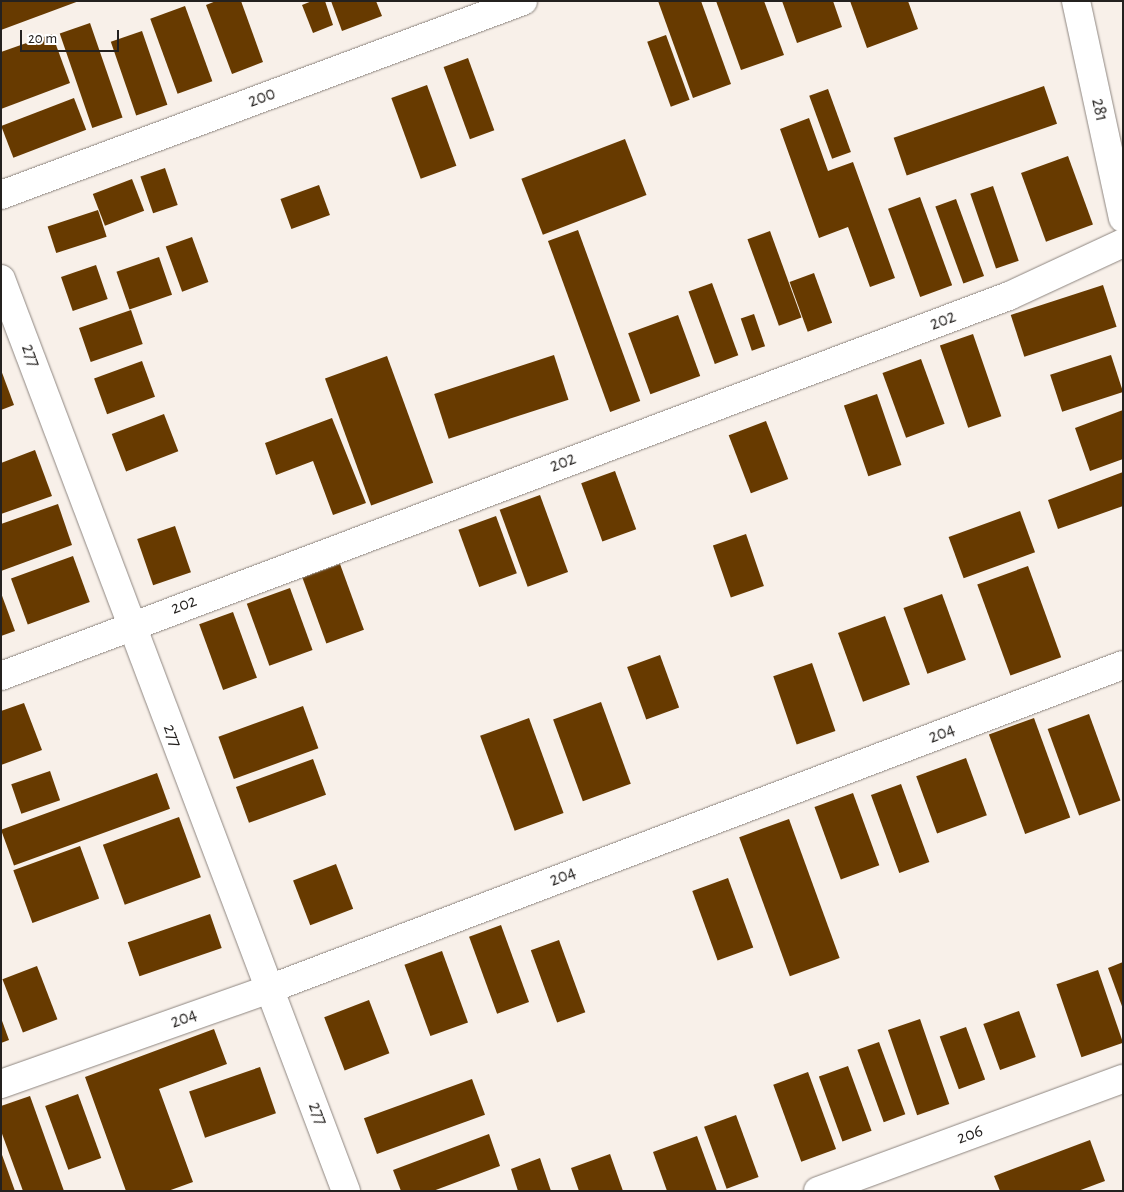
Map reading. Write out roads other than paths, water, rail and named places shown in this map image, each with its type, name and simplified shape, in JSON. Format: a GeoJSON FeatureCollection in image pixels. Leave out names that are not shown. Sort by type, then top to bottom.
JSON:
{"type":"FeatureCollection","features":[{"type":"Feature","properties":{"kind":"street","name":"200"},"geometry":{"type":"LineString","coordinates":[[1,195],[523,1]]}},
{"type":"Feature","properties":{"kind":"street","name":"281"},"geometry":{"type":"LineString","coordinates":[[1076,1],[1123,218]]}},
{"type":"Feature","properties":{"kind":"street","name":"202"},"geometry":{"type":"LineString","coordinates":[[1,676],[130,625],[1009,296],[1123,243]]}},
{"type":"Feature","properties":{"kind":"street","name":"277"},"geometry":{"type":"LineString","coordinates":[[1,279],[130,625],[346,1191]]}},
{"type":"Feature","properties":{"kind":"street","name":"204"},"geometry":{"type":"LineString","coordinates":[[1,1084],[269,989],[1123,665]]}},
{"type":"Feature","properties":{"kind":"street","name":"206"},"geometry":{"type":"LineString","coordinates":[[818,1191],[1123,1078]]}}]}
